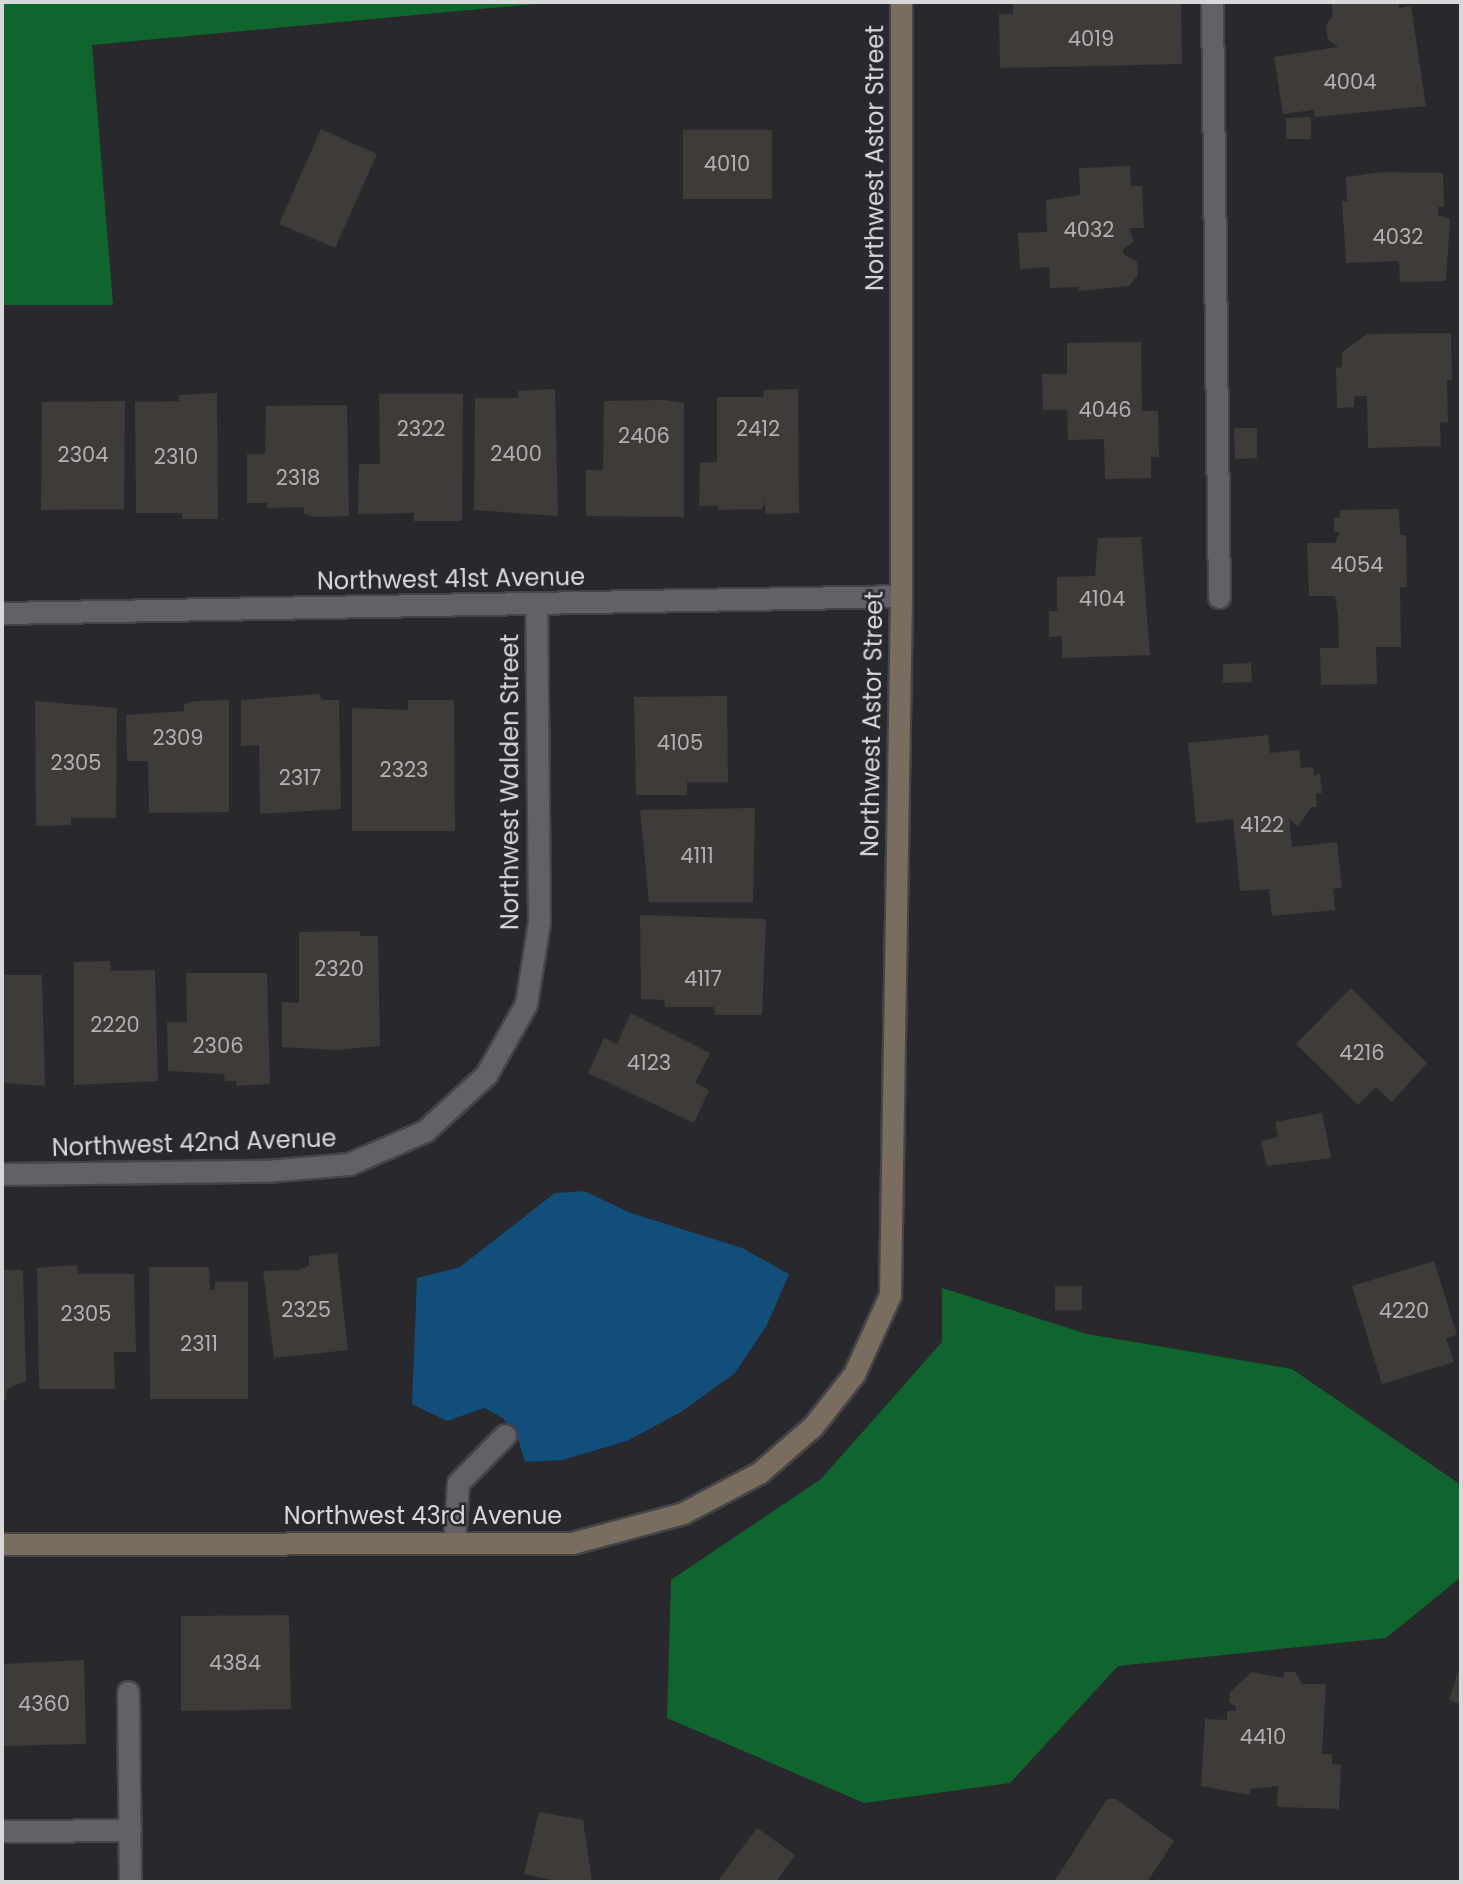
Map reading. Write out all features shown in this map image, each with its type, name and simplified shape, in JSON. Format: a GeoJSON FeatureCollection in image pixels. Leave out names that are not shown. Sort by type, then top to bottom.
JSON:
{"type":"FeatureCollection","features":[{"type":"Feature","properties":{"kind":"street","name":"Northwest Astor Street"},"geometry":{"type":"LineString","coordinates":[[813,1426],[853,1374],[890,1296],[901,596],[901,2]]}},
{"type":"Feature","properties":{"kind":"street"},"geometry":{"type":"LineString","coordinates":[[1212,2],[1219,597]]}},
{"type":"Feature","properties":{"kind":"street","name":"Northwest 41st Avenue"},"geometry":{"type":"LineString","coordinates":[[2,613],[901,596]]}},
{"type":"Feature","properties":{"kind":"street","name":"Northwest Walden Street"},"geometry":{"type":"LineString","coordinates":[[486,1075],[526,1003],[540,922],[536,603]]}},
{"type":"Feature","properties":{"kind":"street","name":"Northwest 42nd Avenue"},"geometry":{"type":"LineString","coordinates":[[2,1174],[266,1171],[349,1164],[425,1131],[486,1075]]}},
{"type":"Feature","properties":{"kind":"street","name":"Northwest 43rd Avenue"},"geometry":{"type":"LineString","coordinates":[[2,1544],[572,1543],[684,1513],[760,1473],[813,1426]]}},
{"type":"Feature","properties":{"kind":"street"},"geometry":{"type":"LineString","coordinates":[[454,1543],[458,1483],[505,1435]]}},
{"type":"Feature","properties":{"kind":"street"},"geometry":{"type":"LineString","coordinates":[[128,1692],[130,1882]]}},
{"type":"Feature","properties":{"kind":"street"},"geometry":{"type":"LineString","coordinates":[[2,1831],[130,1830]]}},
{"type":"Feature","properties":{"kind":"green space"},"geometry":{"type":"Polygon","coordinates":[[[2,2],[557,2],[92,45],[113,305],[2,305],[2,2]]]}},
{"type":"Feature","properties":{"kind":"green space"},"geometry":{"type":"Polygon","coordinates":[[[942,1288],[1087,1334],[1292,1369],[1461,1485],[1461,1577],[1386,1638],[1118,1666],[1010,1783],[864,1803],[667,1718],[671,1580],[821,1479],[942,1342],[942,1288]]]}},
{"type":"Feature","properties":{"kind":"water"},"geometry":{"type":"Polygon","coordinates":[[[584,1191],[631,1213],[742,1248],[789,1274],[767,1325],[735,1373],[681,1412],[627,1441],[562,1460],[525,1462],[519,1442],[503,1418],[484,1408],[447,1421],[412,1404],[417,1278],[460,1267],[555,1193],[584,1191]]]}},
{"type":"Feature","properties":{"kind":"building"},"geometry":{"type":"Polygon","coordinates":[[[1013,2],[1181,2],[1182,64],[1000,68],[999,14],[1013,14],[1013,2]]]}},
{"type":"Feature","properties":{"kind":"building"},"geometry":{"type":"Polygon","coordinates":[[[1331,2],[1398,2],[1399,8],[1411,6],[1426,106],[1315,117],[1313,110],[1283,114],[1274,57],[1338,47],[1328,39],[1326,26],[1333,15],[1331,2]]]}},
{"type":"Feature","properties":{"kind":"building"},"geometry":{"type":"Polygon","coordinates":[[[1311,117],[1311,139],[1286,139],[1286,118],[1311,117]]]}},
{"type":"Feature","properties":{"kind":"building"},"geometry":{"type":"Polygon","coordinates":[[[321,129],[377,154],[335,248],[279,224],[321,129]]]}},
{"type":"Feature","properties":{"kind":"building"},"geometry":{"type":"Polygon","coordinates":[[[683,130],[772,130],[772,199],[683,199],[683,130]]]}},
{"type":"Feature","properties":{"kind":"building"},"geometry":{"type":"Polygon","coordinates":[[[1130,166],[1131,186],[1142,186],[1144,228],[1129,228],[1134,242],[1123,249],[1123,254],[1137,262],[1138,275],[1129,286],[1079,291],[1079,287],[1050,288],[1049,267],[1020,269],[1018,233],[1047,232],[1046,200],[1080,195],[1079,168],[1130,166]]]}},
{"type":"Feature","properties":{"kind":"building"},"geometry":{"type":"Polygon","coordinates":[[[1382,172],[1443,173],[1444,207],[1438,207],[1438,215],[1450,219],[1446,281],[1400,282],[1399,261],[1346,263],[1342,201],[1347,201],[1346,177],[1382,172]]]}},
{"type":"Feature","properties":{"kind":"building"},"geometry":{"type":"Polygon","coordinates":[[[1451,333],[1452,380],[1447,380],[1448,422],[1440,422],[1441,446],[1368,448],[1367,396],[1354,396],[1354,407],[1337,408],[1336,368],[1342,367],[1342,352],[1367,334],[1451,333]]]}},
{"type":"Feature","properties":{"kind":"building"},"geometry":{"type":"Polygon","coordinates":[[[1141,342],[1142,411],[1158,411],[1159,457],[1151,457],[1151,478],[1105,479],[1104,439],[1068,440],[1067,410],[1043,410],[1042,374],[1067,374],[1067,343],[1141,342]]]}},
{"type":"Feature","properties":{"kind":"building"},"geometry":{"type":"Polygon","coordinates":[[[555,389],[558,516],[474,510],[475,398],[518,398],[518,391],[555,389]]]}},
{"type":"Feature","properties":{"kind":"building"},"geometry":{"type":"Polygon","coordinates":[[[798,389],[799,513],[765,514],[765,501],[762,509],[718,510],[718,506],[699,506],[700,463],[717,462],[717,397],[763,397],[764,390],[798,389]]]}},
{"type":"Feature","properties":{"kind":"building"},"geometry":{"type":"Polygon","coordinates":[[[217,393],[218,519],[182,519],[182,513],[136,513],[135,402],[179,401],[179,395],[217,393]]]}},
{"type":"Feature","properties":{"kind":"building"},"geometry":{"type":"Polygon","coordinates":[[[379,394],[463,394],[462,521],[414,521],[414,513],[358,514],[359,464],[380,464],[379,394]]]}},
{"type":"Feature","properties":{"kind":"building"},"geometry":{"type":"Polygon","coordinates":[[[664,400],[684,403],[684,517],[586,516],[586,470],[603,470],[604,401],[664,400]]]}},
{"type":"Feature","properties":{"kind":"building"},"geometry":{"type":"Polygon","coordinates":[[[125,401],[124,509],[41,510],[42,402],[125,401]]]}},
{"type":"Feature","properties":{"kind":"building"},"geometry":{"type":"Polygon","coordinates":[[[347,405],[349,516],[316,517],[304,514],[304,507],[267,508],[267,503],[247,503],[247,454],[265,454],[266,406],[347,405]]]}},
{"type":"Feature","properties":{"kind":"building"},"geometry":{"type":"Polygon","coordinates":[[[1234,428],[1257,428],[1257,458],[1235,459],[1234,428]]]}},
{"type":"Feature","properties":{"kind":"building"},"geometry":{"type":"Polygon","coordinates":[[[1399,509],[1400,535],[1406,535],[1407,587],[1400,587],[1401,647],[1376,647],[1377,684],[1321,685],[1320,648],[1339,648],[1338,617],[1335,596],[1309,596],[1307,543],[1335,543],[1340,532],[1334,532],[1334,518],[1340,518],[1340,510],[1399,509]]]}},
{"type":"Feature","properties":{"kind":"building"},"geometry":{"type":"Polygon","coordinates":[[[1141,537],[1150,655],[1062,658],[1062,636],[1049,637],[1049,611],[1057,611],[1057,577],[1095,576],[1098,538],[1141,537]]]}},
{"type":"Feature","properties":{"kind":"building"},"geometry":{"type":"Polygon","coordinates":[[[1251,663],[1252,682],[1223,683],[1223,664],[1251,663]]]}},
{"type":"Feature","properties":{"kind":"building"},"geometry":{"type":"Polygon","coordinates":[[[319,694],[322,700],[339,700],[341,809],[260,814],[259,745],[241,746],[241,700],[319,694]]]}},
{"type":"Feature","properties":{"kind":"building"},"geometry":{"type":"Polygon","coordinates":[[[727,696],[728,782],[687,782],[687,795],[636,795],[634,697],[727,696]]]}},
{"type":"Feature","properties":{"kind":"building"},"geometry":{"type":"Polygon","coordinates":[[[229,700],[229,812],[149,813],[148,761],[127,761],[126,715],[184,711],[184,704],[195,701],[229,700]]]}},
{"type":"Feature","properties":{"kind":"building"},"geometry":{"type":"Polygon","coordinates":[[[408,700],[454,700],[455,831],[352,831],[352,708],[408,710],[408,700]]]}},
{"type":"Feature","properties":{"kind":"building"},"geometry":{"type":"Polygon","coordinates":[[[35,701],[117,708],[116,818],[71,818],[71,825],[36,826],[35,701]]]}},
{"type":"Feature","properties":{"kind":"building"},"geometry":{"type":"Polygon","coordinates":[[[1268,735],[1270,753],[1299,750],[1301,768],[1313,767],[1314,775],[1320,774],[1322,793],[1316,794],[1317,807],[1311,807],[1298,827],[1289,818],[1292,847],[1337,842],[1342,888],[1333,889],[1335,910],[1272,916],[1269,889],[1240,891],[1233,819],[1196,823],[1188,743],[1268,735]]]}},
{"type":"Feature","properties":{"kind":"building"},"geometry":{"type":"Polygon","coordinates":[[[755,808],[753,902],[649,902],[640,810],[755,808]]]}},
{"type":"Feature","properties":{"kind":"building"},"geometry":{"type":"Polygon","coordinates":[[[640,915],[766,919],[762,1015],[715,1015],[714,1007],[665,1007],[664,1000],[641,999],[640,915]]]}},
{"type":"Feature","properties":{"kind":"building"},"geometry":{"type":"Polygon","coordinates":[[[360,931],[360,936],[378,936],[380,1046],[335,1050],[282,1047],[282,1002],[299,1003],[299,932],[360,931]]]}},
{"type":"Feature","properties":{"kind":"building"},"geometry":{"type":"Polygon","coordinates":[[[110,961],[111,971],[155,970],[158,1081],[74,1085],[74,962],[110,961]]]}},
{"type":"Feature","properties":{"kind":"building"},"geometry":{"type":"Polygon","coordinates":[[[186,973],[267,973],[270,1084],[236,1086],[237,1081],[225,1081],[224,1074],[168,1071],[167,1022],[187,1022],[186,973]]]}},
{"type":"Feature","properties":{"kind":"building"},"geometry":{"type":"Polygon","coordinates":[[[2,975],[42,975],[45,1086],[2,1083],[2,975]]]}},
{"type":"Feature","properties":{"kind":"building"},"geometry":{"type":"Polygon","coordinates":[[[1351,988],[1427,1063],[1392,1102],[1376,1087],[1358,1105],[1296,1044],[1351,988]]]}},
{"type":"Feature","properties":{"kind":"building"},"geometry":{"type":"Polygon","coordinates":[[[631,1013],[710,1053],[695,1083],[709,1090],[694,1123],[588,1073],[604,1038],[617,1044],[631,1013]]]}},
{"type":"Feature","properties":{"kind":"building"},"geometry":{"type":"Polygon","coordinates":[[[1322,1113],[1331,1158],[1267,1166],[1261,1141],[1278,1137],[1275,1122],[1322,1113]]]}},
{"type":"Feature","properties":{"kind":"building"},"geometry":{"type":"Polygon","coordinates":[[[337,1253],[348,1350],[274,1358],[263,1271],[298,1270],[309,1266],[309,1256],[337,1253]]]}},
{"type":"Feature","properties":{"kind":"building"},"geometry":{"type":"Polygon","coordinates":[[[1434,1261],[1457,1335],[1446,1338],[1454,1362],[1382,1384],[1352,1286],[1434,1261]]]}},
{"type":"Feature","properties":{"kind":"building"},"geometry":{"type":"Polygon","coordinates":[[[77,1265],[78,1274],[134,1274],[136,1352],[114,1352],[115,1389],[39,1389],[37,1268],[77,1265]]]}},
{"type":"Feature","properties":{"kind":"building"},"geometry":{"type":"Polygon","coordinates":[[[149,1267],[209,1267],[210,1290],[215,1290],[215,1282],[248,1282],[248,1399],[150,1399],[149,1267]]]}},
{"type":"Feature","properties":{"kind":"building"},"geometry":{"type":"Polygon","coordinates":[[[2,1270],[23,1270],[26,1381],[7,1389],[6,1400],[2,1400],[2,1270]]]}},
{"type":"Feature","properties":{"kind":"building"},"geometry":{"type":"Polygon","coordinates":[[[1055,1286],[1082,1286],[1082,1310],[1055,1310],[1055,1286]]]}},
{"type":"Feature","properties":{"kind":"building"},"geometry":{"type":"Polygon","coordinates":[[[289,1615],[291,1709],[181,1711],[181,1616],[289,1615]]]}},
{"type":"Feature","properties":{"kind":"building"},"geometry":{"type":"Polygon","coordinates":[[[84,1660],[86,1744],[2,1746],[2,1664],[84,1660]]]}},
{"type":"Feature","properties":{"kind":"building"},"geometry":{"type":"Polygon","coordinates":[[[1461,1663],[1461,1704],[1449,1700],[1461,1663]]]}},
{"type":"Feature","properties":{"kind":"building"},"geometry":{"type":"Polygon","coordinates":[[[1252,1672],[1284,1678],[1284,1672],[1295,1672],[1302,1684],[1326,1684],[1322,1754],[1332,1754],[1332,1764],[1341,1765],[1339,1809],[1277,1807],[1278,1786],[1250,1789],[1250,1795],[1201,1786],[1205,1719],[1227,1720],[1227,1711],[1236,1711],[1236,1707],[1229,1702],[1230,1692],[1252,1672]]]}},
{"type":"Feature","properties":{"kind":"building"},"geometry":{"type":"Polygon","coordinates":[[[1107,1799],[1116,1799],[1174,1841],[1147,1882],[1054,1882],[1107,1799]]]}},
{"type":"Feature","properties":{"kind":"building"},"geometry":{"type":"Polygon","coordinates":[[[539,1812],[583,1820],[592,1882],[561,1882],[524,1874],[539,1812]]]}},
{"type":"Feature","properties":{"kind":"building"},"geometry":{"type":"Polygon","coordinates":[[[757,1828],[795,1855],[776,1882],[717,1882],[757,1828]]]}}]}
